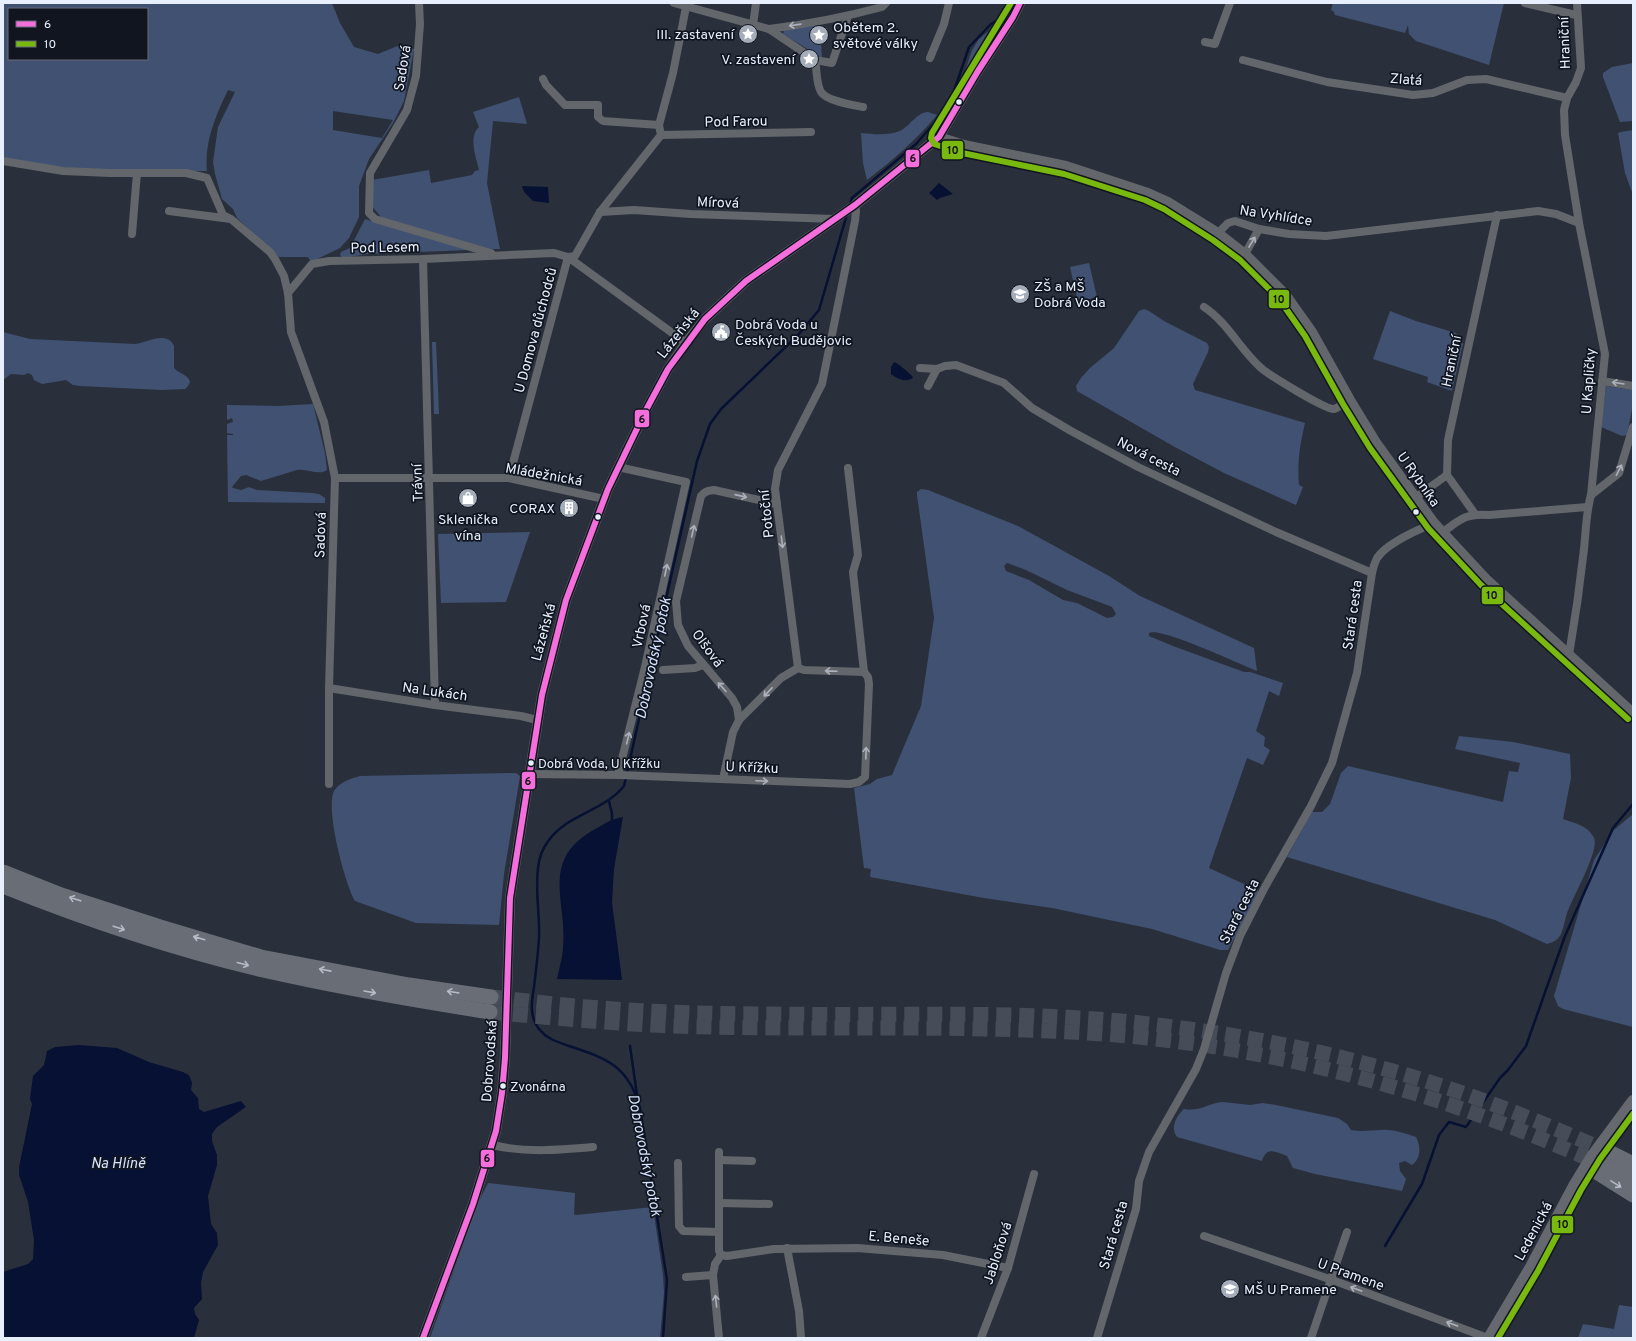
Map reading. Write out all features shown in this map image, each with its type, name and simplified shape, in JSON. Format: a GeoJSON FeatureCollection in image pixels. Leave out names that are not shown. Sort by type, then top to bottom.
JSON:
{"type":"FeatureCollection","features":[{"type":"Feature","properties":{"kind":"highway"},"geometry":{"type":"LineString","coordinates":[[3,872],[69,897],[160,927],[262,957],[409,985],[490,1004],[349,988],[262,969],[154,940],[59,908],[3,886]]}},
{"type":"Feature","properties":{"kind":"highway"},"geometry":{"type":"LineString","coordinates":[[1603,1163],[1633,1164]]}},
{"type":"Feature","properties":{"kind":"highway"},"geometry":{"type":"LineString","coordinates":[[1603,1163],[1633,1179]]}},
{"type":"Feature","properties":{"kind":"highway"},"geometry":{"type":"LineString","coordinates":[[1603,1163],[1633,1195]]}},
{"type":"Feature","properties":{"kind":"main road","name":"Ledenická"},"geometry":{"type":"LineString","coordinates":[[1489,1338],[1531,1268],[1574,1186],[1593,1155],[1633,1101]]}},
{"type":"Feature","properties":{"kind":"street","name":"Sadová"},"geometry":{"type":"LineString","coordinates":[[386,222],[374,219],[369,213],[370,173],[409,106],[416,76],[420,24],[419,3]]}},
{"type":"Feature","properties":{"kind":"street"},"geometry":{"type":"LineString","coordinates":[[674,3],[769,29],[815,60],[832,62],[848,16]]}},
{"type":"Feature","properties":{"kind":"street"},"geometry":{"type":"LineString","coordinates":[[754,25],[756,3]]}},
{"type":"Feature","properties":{"kind":"street"},"geometry":{"type":"LineString","coordinates":[[769,29],[848,16],[882,7],[886,3]]}},
{"type":"Feature","properties":{"kind":"street"},"geometry":{"type":"LineString","coordinates":[[930,58],[944,24],[949,3]]}},
{"type":"Feature","properties":{"kind":"street","name":"Lázeňská"},"geometry":{"type":"LineString","coordinates":[[529,774],[542,695],[566,600],[604,499],[618,467],[668,369],[705,319],[746,281],[855,205],[940,137],[978,71],[1013,17],[1020,3]]}},
{"type":"Feature","properties":{"kind":"street"},"geometry":{"type":"LineString","coordinates":[[1205,42],[1215,44],[1230,3]]}},
{"type":"Feature","properties":{"kind":"street"},"geometry":{"type":"LineString","coordinates":[[1525,3],[1576,15]]}},
{"type":"Feature","properties":{"kind":"street","name":"Hraniční"},"geometry":{"type":"LineString","coordinates":[[1577,3],[1576,15],[1581,68],[1576,82],[1567,98],[1564,110],[1565,135],[1579,223]]}},
{"type":"Feature","properties":{"kind":"street"},"geometry":{"type":"LineString","coordinates":[[661,135],[659,125],[673,72],[686,7]]}},
{"type":"Feature","properties":{"kind":"street"},"geometry":{"type":"LineString","coordinates":[[815,60],[820,91],[839,102],[863,107]]}},
{"type":"Feature","properties":{"kind":"street","name":"Zlatá"},"geometry":{"type":"LineString","coordinates":[[1243,60],[1327,82],[1413,95],[1433,93],[1468,80],[1486,78],[1567,98]]}},
{"type":"Feature","properties":{"kind":"street"},"geometry":{"type":"LineString","coordinates":[[543,79],[546,85],[566,105],[598,105],[598,117],[603,121],[659,125]]}},
{"type":"Feature","properties":{"kind":"street","name":"Pod Farou"},"geometry":{"type":"LineString","coordinates":[[661,135],[811,132]]}},
{"type":"Feature","properties":{"kind":"street","name":"U Domova důchodců"},"geometry":{"type":"LineString","coordinates":[[509,478],[568,257],[575,256],[600,212],[661,135]]}},
{"type":"Feature","properties":{"kind":"street"},"geometry":{"type":"LineString","coordinates":[[940,137],[964,145],[1066,166],[1148,192],[1168,202],[1218,233]]}},
{"type":"Feature","properties":{"kind":"street"},"geometry":{"type":"LineString","coordinates":[[3,162],[63,171],[138,173],[132,234]]}},
{"type":"Feature","properties":{"kind":"street","name":"Sadová"},"geometry":{"type":"LineString","coordinates":[[138,173],[186,173],[206,178],[223,215],[231,219],[270,252],[276,259],[284,276],[288,293],[291,332],[324,422],[335,478],[329,688],[329,784]]}},
{"type":"Feature","properties":{"kind":"street","name":"Potoční"},"geometry":{"type":"LineString","coordinates":[[798,668],[775,489],[778,470],[822,384],[855,221],[855,205]]}},
{"type":"Feature","properties":{"kind":"street","name":"Mírová"},"geometry":{"type":"LineString","coordinates":[[600,212],[634,210],[691,214],[834,219]]}},
{"type":"Feature","properties":{"kind":"street"},"geometry":{"type":"LineString","coordinates":[[169,211],[231,219]]}},
{"type":"Feature","properties":{"kind":"street","name":"Na Vyhlídce"},"geometry":{"type":"LineString","coordinates":[[1218,233],[1228,223],[1235,221],[1259,229],[1289,234],[1326,236],[1538,211],[1556,214],[1579,223]]}},
{"type":"Feature","properties":{"kind":"street","name":"Hraniční"},"geometry":{"type":"LineString","coordinates":[[1447,475],[1448,440],[1497,215]]}},
{"type":"Feature","properties":{"kind":"street","name":"Pod Lesem"},"geometry":{"type":"LineString","coordinates":[[386,222],[497,255]]}},
{"type":"Feature","properties":{"kind":"street","name":"U Kapličky"},"geometry":{"type":"LineString","coordinates":[[1569,655],[1576,617],[1587,507],[1591,495],[1605,354],[1579,223]]}},
{"type":"Feature","properties":{"kind":"street"},"geometry":{"type":"LineString","coordinates":[[1245,254],[1259,229]]}},
{"type":"Feature","properties":{"kind":"street","name":"U Rybníka"},"geometry":{"type":"LineString","coordinates":[[1218,233],[1245,254],[1285,294],[1312,332],[1350,400],[1377,444],[1442,533],[1486,579],[1633,713]]}},
{"type":"Feature","properties":{"kind":"street","name":"Pod Lesem"},"geometry":{"type":"LineString","coordinates":[[288,293],[312,264],[329,261],[423,259],[554,253],[568,257],[686,343]]}},
{"type":"Feature","properties":{"kind":"street","name":"Trávní"},"geometry":{"type":"LineString","coordinates":[[423,259],[436,705]]}},
{"type":"Feature","properties":{"kind":"street"},"geometry":{"type":"LineString","coordinates":[[1204,307],[1217,319],[1260,368],[1312,400],[1330,409],[1334,409],[1350,400]]}},
{"type":"Feature","properties":{"kind":"street","name":"Nová cesta"},"geometry":{"type":"LineString","coordinates":[[920,368],[937,370],[945,366],[956,365],[1004,383],[1032,408],[1138,467],[1276,532],[1372,573]]}},
{"type":"Feature","properties":{"kind":"street"},"geometry":{"type":"LineString","coordinates":[[928,386],[937,370]]}},
{"type":"Feature","properties":{"kind":"street"},"geometry":{"type":"LineString","coordinates":[[1602,381],[1633,386]]}},
{"type":"Feature","properties":{"kind":"street"},"geometry":{"type":"LineString","coordinates":[[1591,495],[1620,473],[1633,427]]}},
{"type":"Feature","properties":{"kind":"street","name":"Vrbová"},"geometry":{"type":"LineString","coordinates":[[618,467],[686,482],[619,775]]}},
{"type":"Feature","properties":{"kind":"street","name":"U Křížku"},"geometry":{"type":"LineString","coordinates":[[529,774],[619,775],[850,784],[859,782],[865,777],[869,684],[868,677],[864,672],[853,572],[858,555],[848,468]]}},
{"type":"Feature","properties":{"kind":"street"},"geometry":{"type":"LineString","coordinates":[[1415,498],[1447,475],[1475,514]]}},
{"type":"Feature","properties":{"kind":"street","name":"Mládežnická"},"geometry":{"type":"LineString","coordinates":[[335,478],[509,478],[604,499]]}},
{"type":"Feature","properties":{"kind":"street","name":"Olšová"},"geometry":{"type":"LineString","coordinates":[[739,720],[737,707],[732,698],[703,666],[688,646],[678,625],[676,601],[701,496],[706,491],[714,490],[777,504]]}},
{"type":"Feature","properties":{"kind":"street"},"geometry":{"type":"LineString","coordinates":[[1442,533],[1462,518],[1475,514],[1489,515],[1587,507]]}},
{"type":"Feature","properties":{"kind":"street","name":"Stará cesta"},"geometry":{"type":"LineString","coordinates":[[1097,1338],[1136,1209],[1139,1181],[1147,1158],[1196,1069],[1204,1049],[1226,973],[1240,936],[1265,887],[1311,806],[1332,763],[1357,673],[1372,573],[1377,558],[1385,550],[1417,530],[1434,523]]}},
{"type":"Feature","properties":{"kind":"street"},"geometry":{"type":"LineString","coordinates":[[663,670],[703,666]]}},
{"type":"Feature","properties":{"kind":"street"},"geometry":{"type":"LineString","coordinates":[[723,779],[733,732],[739,720],[781,678],[798,668],[804,670],[864,672]]}},
{"type":"Feature","properties":{"kind":"street","name":"Na Lukách"},"geometry":{"type":"LineString","coordinates":[[329,688],[436,705],[521,716],[537,720]]}},
{"type":"Feature","properties":{"kind":"street","name":"Dobrovodská"},"geometry":{"type":"LineString","coordinates":[[423,1338],[496,1146],[504,1072],[510,898],[529,774]]}},
{"type":"Feature","properties":{"kind":"street"},"geometry":{"type":"LineString","coordinates":[[496,1146],[546,1150],[593,1146]]}},
{"type":"Feature","properties":{"kind":"street"},"geometry":{"type":"LineString","coordinates":[[719,1338],[713,1274],[715,1264],[721,1255],[719,1251],[719,1156],[752,1161]]}},
{"type":"Feature","properties":{"kind":"street"},"geometry":{"type":"LineString","coordinates":[[678,1163],[679,1226],[683,1231],[719,1232]]}},
{"type":"Feature","properties":{"kind":"street","name":"Jabloňová"},"geometry":{"type":"LineString","coordinates":[[982,1338],[1008,1268],[1034,1174]]}},
{"type":"Feature","properties":{"kind":"street"},"geometry":{"type":"LineString","coordinates":[[719,1203],[768,1204]]}},
{"type":"Feature","properties":{"kind":"street"},"geometry":{"type":"LineString","coordinates":[[1311,1338],[1347,1232]]}},
{"type":"Feature","properties":{"kind":"street","name":"U Pramene"},"geometry":{"type":"LineString","coordinates":[[1204,1236],[1489,1338]]}},
{"type":"Feature","properties":{"kind":"street"},"geometry":{"type":"LineString","coordinates":[[786,1248],[799,1310],[801,1338]]}},
{"type":"Feature","properties":{"kind":"street","name":"E. Beneše"},"geometry":{"type":"LineString","coordinates":[[721,1255],[727,1256],[786,1248],[882,1249],[943,1255],[1008,1268]]}},
{"type":"Feature","properties":{"kind":"street"},"geometry":{"type":"LineString","coordinates":[[686,1277],[713,1274]]}},
{"type":"Feature","properties":{"kind":"shaded area"},"geometry":{"type":"Polygon","coordinates":[[[3,3],[332,3],[340,23],[354,47],[378,54],[400,45],[414,49],[404,101],[393,123],[369,159],[359,186],[359,217],[349,238],[340,248],[311,262],[308,257],[279,257],[237,218],[233,209],[222,199],[213,162],[218,127],[235,92],[228,90],[215,119],[207,150],[207,171],[128,172],[85,170],[3,160],[3,3]],[[333,111],[333,130],[382,138],[393,120],[333,111]]]}},
{"type":"Feature","properties":{"kind":"shaded area"},"geometry":{"type":"Polygon","coordinates":[[[1333,3],[1504,3],[1489,65],[1416,41],[1409,34],[1408,25],[1405,33],[1335,15],[1331,10],[1333,3]]]}},
{"type":"Feature","properties":{"kind":"shaded area"},"geometry":{"type":"Polygon","coordinates":[[[1000,22],[957,95],[972,50],[979,39],[1000,22]]]}},
{"type":"Feature","properties":{"kind":"shaded area"},"geometry":{"type":"Polygon","coordinates":[[[820,24],[822,58],[783,34],[784,30],[820,24]]]}},
{"type":"Feature","properties":{"kind":"shaded area"},"geometry":{"type":"Polygon","coordinates":[[[1633,63],[1633,121],[1620,122],[1603,77],[1603,73],[1612,67],[1633,63]]]}},
{"type":"Feature","properties":{"kind":"shaded area"},"geometry":{"type":"Polygon","coordinates":[[[519,97],[527,124],[493,121],[487,183],[500,249],[490,249],[381,217],[371,205],[372,180],[429,170],[431,183],[472,175],[475,171],[479,170],[473,142],[476,131],[479,127],[473,112],[519,97]]]}},
{"type":"Feature","properties":{"kind":"shaded area"},"geometry":{"type":"Polygon","coordinates":[[[928,112],[937,115],[904,149],[867,180],[863,163],[861,133],[895,133],[904,129],[920,115],[928,112]]]}},
{"type":"Feature","properties":{"kind":"shaded area"},"geometry":{"type":"Polygon","coordinates":[[[1633,130],[1633,195],[1625,173],[1618,133],[1633,130]]]}},
{"type":"Feature","properties":{"kind":"shaded area"},"geometry":{"type":"Polygon","coordinates":[[[365,219],[469,250],[368,254],[343,258],[340,255],[341,252],[350,248],[365,219]]]}},
{"type":"Feature","properties":{"kind":"shaded area"},"geometry":{"type":"Polygon","coordinates":[[[1089,263],[1097,297],[1078,302],[1070,267],[1089,263]]]}},
{"type":"Feature","properties":{"kind":"shaded area"},"geometry":{"type":"Polygon","coordinates":[[[1144,309],[1207,343],[1209,347],[1208,352],[1193,384],[1195,390],[1305,423],[1300,446],[1298,469],[1299,485],[1303,487],[1296,505],[1224,473],[1173,446],[1077,391],[1076,386],[1081,378],[1090,368],[1114,348],[1139,311],[1144,309]]]}},
{"type":"Feature","properties":{"kind":"shaded area"},"geometry":{"type":"Polygon","coordinates":[[[1390,311],[1416,321],[1456,333],[1463,344],[1452,391],[1427,382],[1428,377],[1373,359],[1390,311]]]}},
{"type":"Feature","properties":{"kind":"shaded area"},"geometry":{"type":"Polygon","coordinates":[[[3,332],[30,339],[135,344],[162,338],[167,339],[171,341],[174,346],[174,368],[187,377],[190,382],[185,389],[162,390],[80,386],[73,385],[66,380],[42,384],[34,380],[32,375],[28,373],[24,375],[11,374],[3,380],[3,332]]]}},
{"type":"Feature","properties":{"kind":"shaded area"},"geometry":{"type":"Polygon","coordinates":[[[432,342],[436,342],[439,414],[434,414],[432,342]]]}},
{"type":"Feature","properties":{"kind":"shaded area"},"geometry":{"type":"Polygon","coordinates":[[[1606,386],[1633,390],[1633,404],[1627,435],[1622,436],[1601,427],[1606,386]]]}},
{"type":"Feature","properties":{"kind":"shaded area"},"geometry":{"type":"Polygon","coordinates":[[[313,404],[325,453],[327,470],[324,472],[316,472],[297,470],[261,481],[246,475],[241,476],[232,487],[241,490],[249,487],[257,490],[319,494],[325,498],[325,503],[228,502],[227,435],[233,434],[227,433],[227,424],[233,422],[232,418],[227,420],[227,405],[278,406],[313,404]]]}},
{"type":"Feature","properties":{"kind":"shaded area"},"geometry":{"type":"Polygon","coordinates":[[[921,489],[928,490],[1018,526],[1109,576],[1140,596],[1254,648],[1257,671],[1201,647],[1168,635],[1149,633],[1149,636],[1244,672],[1250,672],[1283,683],[1279,696],[1269,691],[1256,731],[1265,737],[1264,746],[1270,750],[1263,765],[1247,758],[1209,868],[1244,884],[1253,886],[1258,890],[1258,894],[1228,950],[1220,950],[1152,929],[1052,908],[984,898],[870,877],[871,869],[864,868],[854,788],[870,784],[877,779],[892,775],[921,706],[934,618],[917,492],[921,489]],[[1007,563],[1004,566],[1006,571],[1029,580],[1063,600],[1077,603],[1107,618],[1113,617],[1116,614],[1112,607],[1067,590],[1026,570],[1007,563]]]}},
{"type":"Feature","properties":{"kind":"shaded area"},"geometry":{"type":"Polygon","coordinates":[[[530,532],[506,602],[441,603],[438,534],[530,532]]]}},
{"type":"Feature","properties":{"kind":"shaded area"},"geometry":{"type":"Polygon","coordinates":[[[1459,736],[1513,742],[1570,754],[1571,778],[1563,819],[1589,831],[1594,838],[1595,844],[1589,863],[1567,913],[1561,934],[1554,942],[1547,944],[1495,920],[1287,857],[1312,812],[1322,812],[1330,804],[1341,773],[1348,766],[1503,802],[1509,771],[1518,772],[1520,763],[1455,749],[1459,736]]]}},
{"type":"Feature","properties":{"kind":"shaded area"},"geometry":{"type":"Polygon","coordinates":[[[516,773],[520,776],[504,874],[499,925],[416,923],[355,901],[346,879],[337,846],[332,813],[334,791],[342,783],[360,776],[516,773]]]}},
{"type":"Feature","properties":{"kind":"shaded area"},"geometry":{"type":"Polygon","coordinates":[[[1633,814],[1633,1027],[1563,1009],[1558,1006],[1554,996],[1594,860],[1614,830],[1633,814]]]}},
{"type":"Feature","properties":{"kind":"shaded area"},"geometry":{"type":"Polygon","coordinates":[[[1223,1102],[1250,1105],[1263,1103],[1338,1118],[1347,1124],[1351,1130],[1386,1130],[1404,1133],[1416,1137],[1419,1144],[1419,1156],[1412,1165],[1405,1161],[1399,1163],[1400,1171],[1406,1179],[1402,1191],[1315,1174],[1293,1168],[1287,1156],[1272,1151],[1266,1153],[1262,1161],[1177,1137],[1174,1130],[1175,1122],[1184,1109],[1190,1110],[1223,1102]]]}},
{"type":"Feature","properties":{"kind":"shaded area"},"geometry":{"type":"Polygon","coordinates":[[[488,1183],[575,1193],[574,1214],[576,1215],[653,1207],[663,1275],[664,1293],[660,1338],[430,1338],[477,1205],[488,1183]]]}},
{"type":"Feature","properties":{"kind":"shaded area"},"geometry":{"type":"Polygon","coordinates":[[[1619,1305],[1633,1307],[1633,1338],[1578,1338],[1583,1324],[1614,1329],[1619,1305]]]}},
{"type":"Feature","properties":{"kind":"water"},"geometry":{"type":"Polygon","coordinates":[[[939,183],[953,194],[937,200],[929,193],[939,183]]]}},
{"type":"Feature","properties":{"kind":"water"},"geometry":{"type":"Polygon","coordinates":[[[522,186],[548,187],[549,203],[533,201],[524,192],[522,186]]]}},
{"type":"Feature","properties":{"kind":"water"},"geometry":{"type":"Polygon","coordinates":[[[894,362],[903,368],[913,378],[904,380],[891,374],[891,367],[894,362]]]}},
{"type":"Feature","properties":{"kind":"water"},"geometry":{"type":"Polygon","coordinates":[[[623,817],[614,869],[612,902],[622,980],[557,979],[563,949],[564,932],[560,885],[561,871],[565,857],[575,844],[590,832],[610,821],[623,817]]]}},
{"type":"Feature","properties":{"kind":"water","name":"Na Hlíně"},"geometry":{"type":"Polygon","coordinates":[[[79,1045],[117,1048],[149,1062],[189,1075],[192,1083],[191,1090],[198,1098],[199,1109],[204,1112],[241,1101],[246,1107],[217,1127],[212,1134],[212,1141],[217,1155],[217,1165],[208,1196],[211,1224],[217,1233],[218,1245],[203,1272],[201,1283],[202,1299],[194,1308],[195,1314],[199,1320],[194,1338],[3,1338],[3,1272],[28,1264],[33,1259],[34,1240],[28,1202],[19,1175],[19,1167],[32,1104],[30,1099],[33,1076],[44,1065],[47,1051],[55,1047],[79,1045]]]}},
{"type":"Feature","properties":{"kind":"waterway","name":"Dobrovodský potok"},"geometry":{"type":"LineString","coordinates":[[850,204],[852,198],[916,144],[939,118],[953,94],[969,47],[991,24],[1011,12]]}},
{"type":"Feature","properties":{"kind":"waterway","name":"Dobrovodský potok"},"geometry":{"type":"LineString","coordinates":[[663,1338],[667,1280],[640,1108],[635,1094],[629,1082],[614,1066],[594,1055],[549,1038],[538,1028],[533,1016],[532,1002],[539,938],[537,886],[538,864],[544,847],[557,831],[566,824],[607,801],[624,786],[697,461],[710,424],[721,409],[798,335],[819,310],[847,214]]}},
{"type":"Feature","properties":{"kind":"waterway"},"geometry":{"type":"LineString","coordinates":[[609,801],[612,822]]}},
{"type":"Feature","properties":{"kind":"waterway"},"geometry":{"type":"LineString","coordinates":[[1385,1246],[1422,1184],[1439,1135],[1449,1122],[1466,1127],[1500,1078],[1526,1046],[1565,936],[1613,828],[1633,804]]}},
{"type":"Feature","properties":{"kind":"waterway"},"geometry":{"type":"LineString","coordinates":[[630,1046],[637,1095]]}},
{"type":"Feature","properties":{"kind":"tunnel"},"geometry":{"type":"LineString","coordinates":[[491,997],[576,1006],[680,1012],[748,1014],[951,1014],[1086,1018],[1196,1030],[1261,1040],[1357,1061],[1417,1078],[1500,1107],[1609,1152]]}},
{"type":"Feature","properties":{"kind":"tunnel"},"geometry":{"type":"LineString","coordinates":[[490,1012],[572,1020],[683,1026],[763,1028],[919,1028],[1075,1032],[1189,1043],[1310,1065],[1370,1080],[1487,1118],[1545,1140],[1602,1165]]}},
{"type":"Feature","properties":{"kind":"transit line","name":"10"},"geometry":{"type":"LineString","coordinates":[[1011,3],[932,133],[931,138],[934,144],[962,153],[1064,174],[1145,200],[1164,209],[1213,240],[1240,260],[1279,299],[1305,336],[1343,404],[1370,448],[1428,528],[1481,585],[1628,719]]}},
{"type":"Feature","properties":{"kind":"transit line","name":"6"},"geometry":{"type":"LineString","coordinates":[[423,1338],[473,1204],[496,1131],[502,1093],[505,1058],[510,898],[542,695],[566,600],[608,489],[646,410],[668,369],[705,319],[746,281],[855,205],[939,137],[978,71],[1013,17],[1020,3]]}},
{"type":"Feature","properties":{"kind":"transit line","name":"10"},"geometry":{"type":"LineString","coordinates":[[1498,1338],[1538,1271],[1581,1190],[1600,1159],[1633,1114]]}},
{"type":"Feature","properties":{"kind":"place","name":"III. zastavení"},"geometry":{"type":"Point","coordinates":[748,34]}},
{"type":"Feature","properties":{"kind":"place","name":"Obětem 2. světové války"},"geometry":{"type":"Point","coordinates":[819,35]}},
{"type":"Feature","properties":{"kind":"place","name":"V. zastavení"},"geometry":{"type":"Point","coordinates":[809,59]}},
{"type":"Feature","properties":{"kind":"place","name":"ZŠ a MŠ Dobrá Voda"},"geometry":{"type":"Point","coordinates":[1020,294]}},
{"type":"Feature","properties":{"kind":"place","name":"Dobrá Voda u Českých Budějovic"},"geometry":{"type":"Point","coordinates":[721,332]}},
{"type":"Feature","properties":{"kind":"place","name":"Sklenička vína"},"geometry":{"type":"Point","coordinates":[468,498]}},
{"type":"Feature","properties":{"kind":"place","name":"CORAX"},"geometry":{"type":"Point","coordinates":[569,508]}},
{"type":"Feature","properties":{"kind":"place","name":"Dobrá Voda, U Křížku"},"geometry":{"type":"Point","coordinates":[531,763]}},
{"type":"Feature","properties":{"kind":"place","name":"Zvonárna"},"geometry":{"type":"Point","coordinates":[503,1086]}},
{"type":"Feature","properties":{"kind":"place","name":"MŠ U Pramene"},"geometry":{"type":"Point","coordinates":[1230,1289]}}]}
